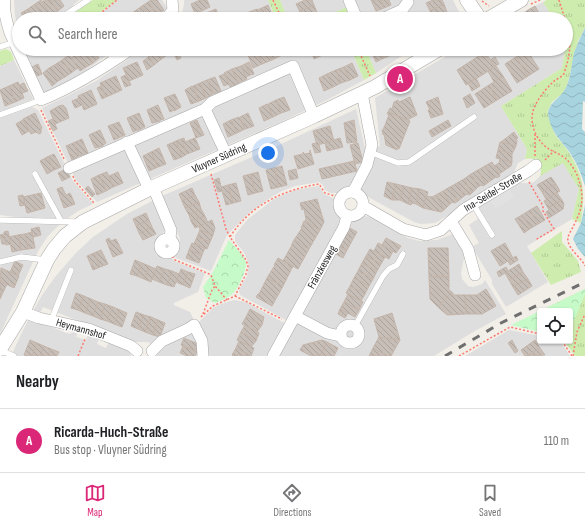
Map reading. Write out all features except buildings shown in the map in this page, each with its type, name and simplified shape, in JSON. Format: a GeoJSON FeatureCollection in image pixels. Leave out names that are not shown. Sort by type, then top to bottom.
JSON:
{"type":"FeatureCollection","features":[{"type":"Feature","properties":{"kind":"street"},"geometry":{"type":"LineString","coordinates":[[171,12],[173,10],[172,0]]}},
{"type":"Feature","properties":{"kind":"street"},"geometry":{"type":"LineString","coordinates":[[349,0],[354,12]]}},
{"type":"Feature","properties":{"kind":"street"},"geometry":{"type":"LineString","coordinates":[[467,0],[475,12]]}},
{"type":"Feature","properties":{"kind":"street"},"geometry":{"type":"LineString","coordinates":[[488,12],[520,0]]}},
{"type":"Feature","properties":{"kind":"street"},"geometry":{"type":"LineString","coordinates":[[398,12],[402,10],[408,2]]}},
{"type":"Feature","properties":{"kind":"street"},"geometry":{"type":"LineString","coordinates":[[3,3],[7,23],[12,33]]}},
{"type":"Feature","properties":{"kind":"street"},"geometry":{"type":"LineString","coordinates":[[22,56],[41,100],[61,92],[121,56]]}},
{"type":"Feature","properties":{"kind":"street","name":"Vluyner Südring"},"geometry":{"type":"LineString","coordinates":[[0,349],[23,312],[47,260],[54,249],[65,236],[83,222],[151,188],[314,116],[375,87],[434,56]]}},
{"type":"Feature","properties":{"kind":"street"},"geometry":{"type":"LineString","coordinates":[[69,168],[205,109],[212,102],[293,66],[314,116]]}},
{"type":"Feature","properties":{"kind":"street"},"geometry":{"type":"LineString","coordinates":[[353,192],[362,200],[363,206],[358,213],[353,216],[347,216],[341,211],[339,206],[340,198],[345,194],[353,192],[367,164],[372,145],[362,93]]}},
{"type":"Feature","properties":{"kind":"street"},"geometry":{"type":"LineString","coordinates":[[205,109],[226,154]]}},
{"type":"Feature","properties":{"kind":"street"},"geometry":{"type":"LineString","coordinates":[[127,142],[171,230],[170,238],[163,239],[160,246],[163,252],[170,253]]}},
{"type":"Feature","properties":{"kind":"street","name":"Ina-Seidel-Straße"},"geometry":{"type":"LineString","coordinates":[[363,206],[403,229],[426,235],[441,230],[463,210],[497,192],[536,165]]}},
{"type":"Feature","properties":{"kind":"street","name":"Fränzkesweg"},"geometry":{"type":"LineString","coordinates":[[273,356],[344,227],[347,216]]}},
{"type":"Feature","properties":{"kind":"street"},"geometry":{"type":"LineString","coordinates":[[451,221],[468,249],[475,274]]}},
{"type":"Feature","properties":{"kind":"street","name":"Heymannshof"},"geometry":{"type":"LineString","coordinates":[[23,312],[39,318],[88,329],[131,346],[137,353],[139,348],[148,347],[152,354],[162,341],[194,325]]}},
{"type":"Feature","properties":{"kind":"street"},"geometry":{"type":"LineString","coordinates":[[293,320],[327,333],[340,336],[341,329],[347,325],[356,326]]}},
{"type":"Feature","properties":{"kind":"street"},"geometry":{"type":"LineString","coordinates":[[194,325],[202,341],[203,356]]}},
{"type":"Feature","properties":{"kind":"lane"},"geometry":{"type":"LineString","coordinates":[[75,0],[79,6]]}},
{"type":"Feature","properties":{"kind":"lane"},"geometry":{"type":"LineString","coordinates":[[70,12],[88,0]]}},
{"type":"Feature","properties":{"kind":"lane"},"geometry":{"type":"LineString","coordinates":[[0,47],[12,42]]}},
{"type":"Feature","properties":{"kind":"lane"},"geometry":{"type":"LineString","coordinates":[[111,56],[114,61]]}},
{"type":"Feature","properties":{"kind":"lane"},"geometry":{"type":"LineString","coordinates":[[0,115],[41,100]]}},
{"type":"Feature","properties":{"kind":"lane"},"geometry":{"type":"LineString","coordinates":[[370,152],[398,163],[409,162],[474,116]]}},
{"type":"Feature","properties":{"kind":"lane"},"geometry":{"type":"LineString","coordinates":[[35,174],[61,221]]}},
{"type":"Feature","properties":{"kind":"lane"},"geometry":{"type":"LineString","coordinates":[[473,204],[492,235]]}},
{"type":"Feature","properties":{"kind":"lane","name":"Vluyner Südring"},"geometry":{"type":"LineString","coordinates":[[0,220],[83,222]]}},
{"type":"Feature","properties":{"kind":"lane"},"geometry":{"type":"LineString","coordinates":[[356,326],[383,276],[389,269],[397,266],[403,254]]}},
{"type":"Feature","properties":{"kind":"lane"},"geometry":{"type":"LineString","coordinates":[[0,262],[20,258],[47,260]]}},
{"type":"Feature","properties":{"kind":"lane"},"geometry":{"type":"LineString","coordinates":[[51,321],[71,270]]}},
{"type":"Feature","properties":{"kind":"lane"},"geometry":{"type":"LineString","coordinates":[[0,349],[14,356]]}},
{"type":"Feature","properties":{"kind":"path"},"geometry":{"type":"LineString","coordinates":[[102,12],[117,0]]}},
{"type":"Feature","properties":{"kind":"path"},"geometry":{"type":"LineString","coordinates":[[273,0],[279,12]]}},
{"type":"Feature","properties":{"kind":"path"},"geometry":{"type":"LineString","coordinates":[[481,0],[488,12]]}},
{"type":"Feature","properties":{"kind":"path"},"geometry":{"type":"LineString","coordinates":[[559,0],[563,12]]}},
{"type":"Feature","properties":{"kind":"path"},"geometry":{"type":"LineString","coordinates":[[361,56],[375,87]]}},
{"type":"Feature","properties":{"kind":"path"},"geometry":{"type":"LineString","coordinates":[[569,56],[564,75],[554,81],[543,92],[535,105],[532,117],[533,126],[540,141],[548,149],[566,158],[574,168],[582,187],[583,200],[580,214],[568,236],[568,241],[571,249],[585,266]]}},
{"type":"Feature","properties":{"kind":"path"},"geometry":{"type":"LineString","coordinates":[[535,132],[536,165],[540,164],[554,151]]}},
{"type":"Feature","properties":{"kind":"path"},"geometry":{"type":"LineString","coordinates":[[194,325],[213,306],[235,296],[246,274],[248,266],[244,256],[226,229],[208,162]]}},
{"type":"Feature","properties":{"kind":"path"},"geometry":{"type":"LineString","coordinates":[[524,174],[543,206],[544,211],[554,229],[535,240]]}},
{"type":"Feature","properties":{"kind":"path"},"geometry":{"type":"LineString","coordinates":[[230,237],[242,222],[259,207],[282,193],[319,184],[325,193],[340,198]]}},
{"type":"Feature","properties":{"kind":"path"},"geometry":{"type":"LineString","coordinates":[[170,253],[174,260],[211,275],[215,286],[227,300]]}},
{"type":"Feature","properties":{"kind":"path"},"geometry":{"type":"LineString","coordinates":[[202,316],[215,286]]}},
{"type":"Feature","properties":{"kind":"path"},"geometry":{"type":"LineString","coordinates":[[235,296],[293,320]]}},
{"type":"Feature","properties":{"kind":"path"},"geometry":{"type":"LineString","coordinates":[[572,356],[577,332],[585,314]]}},
{"type":"Feature","properties":{"kind":"path"},"geometry":{"type":"LineString","coordinates":[[459,356],[510,327],[537,333]]}},
{"type":"Feature","properties":{"kind":"path"},"geometry":{"type":"LineString","coordinates":[[78,356],[88,329]]}},
{"type":"Feature","properties":{"kind":"path"},"geometry":{"type":"LineString","coordinates":[[564,344],[572,356]]}},
{"type":"Feature","properties":{"kind":"shaded area"},"geometry":{"type":"Polygon","coordinates":[[[14,0],[79,0],[73,5],[73,7],[64,12],[15,12],[14,0]]]}},
{"type":"Feature","properties":{"kind":"shaded area"},"geometry":{"type":"Polygon","coordinates":[[[117,0],[162,0],[169,11],[168,12],[102,12],[117,0]]]}},
{"type":"Feature","properties":{"kind":"shaded area"},"geometry":{"type":"Polygon","coordinates":[[[184,0],[268,0],[273,12],[182,12],[184,0]]]}},
{"type":"Feature","properties":{"kind":"shaded area"},"geometry":{"type":"Polygon","coordinates":[[[280,0],[453,0],[459,12],[350,12],[347,7],[336,12],[285,12],[280,0]]]}},
{"type":"Feature","properties":{"kind":"shaded area"},"geometry":{"type":"Polygon","coordinates":[[[543,2],[549,12],[524,12],[543,2]]]}},
{"type":"Feature","properties":{"kind":"shaded area"},"geometry":{"type":"Polygon","coordinates":[[[27,56],[106,56],[80,75],[45,95],[27,56]]]}},
{"type":"Feature","properties":{"kind":"shaded area"},"geometry":{"type":"Polygon","coordinates":[[[133,56],[354,56],[364,80],[285,120],[97,202],[76,180],[42,108],[96,81],[133,56]]]}},
{"type":"Feature","properties":{"kind":"shaded area"},"geometry":{"type":"Polygon","coordinates":[[[369,56],[402,56],[376,73],[369,56]]]}},
{"type":"Feature","properties":{"kind":"shaded area"},"geometry":{"type":"Polygon","coordinates":[[[446,56],[565,56],[562,68],[501,106],[527,149],[525,159],[518,163],[512,177],[435,223],[421,224],[414,222],[359,192],[373,163],[375,149],[380,146],[375,98],[446,56]]]}},
{"type":"Feature","properties":{"kind":"shaded area"},"geometry":{"type":"Polygon","coordinates":[[[14,60],[33,99],[0,112],[0,66],[14,60]]]}},
{"type":"Feature","properties":{"kind":"shaded area"},"geometry":{"type":"Polygon","coordinates":[[[32,107],[38,110],[73,181],[93,204],[78,211],[68,218],[23,218],[0,215],[0,118],[32,107]]]}},
{"type":"Feature","properties":{"kind":"shaded area"},"geometry":{"type":"Polygon","coordinates":[[[356,109],[366,153],[364,161],[349,189],[340,193],[331,193],[325,190],[323,185],[319,182],[295,186],[280,192],[249,213],[227,235],[211,271],[176,258],[175,256],[179,251],[180,239],[162,196],[277,146],[356,109]]]}},
{"type":"Feature","properties":{"kind":"shaded area"},"geometry":{"type":"Polygon","coordinates":[[[563,162],[579,189],[572,219],[527,246],[548,282],[506,307],[472,247],[479,243],[469,225],[478,219],[472,208],[516,183],[534,182],[540,176],[563,162]]]}},
{"type":"Feature","properties":{"kind":"shaded area"},"geometry":{"type":"Polygon","coordinates":[[[319,186],[324,194],[335,199],[335,208],[340,216],[341,222],[288,321],[240,295],[239,290],[247,276],[249,265],[245,254],[235,241],[235,235],[247,220],[274,199],[295,190],[319,186]]]}},
{"type":"Feature","properties":{"kind":"shaded area"},"geometry":{"type":"Polygon","coordinates":[[[508,187],[514,197],[495,209],[489,199],[508,187]]]}},
{"type":"Feature","properties":{"kind":"shaded area"},"geometry":{"type":"Polygon","coordinates":[[[154,200],[165,230],[155,242],[155,251],[157,255],[164,259],[172,258],[174,261],[205,273],[198,292],[174,303],[174,305],[190,312],[195,322],[154,346],[148,342],[133,342],[43,307],[40,313],[33,311],[55,277],[76,253],[93,237],[127,214],[154,200]]]}},
{"type":"Feature","properties":{"kind":"shaded area"},"geometry":{"type":"Polygon","coordinates":[[[364,216],[370,217],[408,238],[419,241],[437,240],[453,234],[465,253],[461,273],[462,279],[468,286],[473,287],[482,284],[485,280],[506,314],[434,356],[278,356],[350,224],[354,219],[364,216]]]}},
{"type":"Feature","properties":{"kind":"shaded area"},"geometry":{"type":"Polygon","coordinates":[[[0,222],[60,224],[48,236],[38,251],[0,334],[0,222]]]}},
{"type":"Feature","properties":{"kind":"shaded area"},"geometry":{"type":"Polygon","coordinates":[[[234,300],[246,302],[286,324],[269,356],[157,356],[157,351],[196,325],[213,308],[234,300]]]}},
{"type":"Feature","properties":{"kind":"shaded area"},"geometry":{"type":"Polygon","coordinates":[[[29,318],[69,334],[78,330],[76,337],[86,340],[88,334],[99,338],[97,344],[106,348],[109,342],[130,351],[131,356],[11,356],[29,318]]]}},
{"type":"Feature","properties":{"kind":"shaded area"},"geometry":{"type":"Polygon","coordinates":[[[509,330],[537,335],[537,344],[562,344],[570,356],[465,356],[509,330]]]}},
{"type":"Feature","properties":{"kind":"green space"},"geometry":{"type":"Polygon","coordinates":[[[93,0],[117,0],[101,12],[75,12],[93,0]]]}},
{"type":"Feature","properties":{"kind":"green space"},"geometry":{"type":"Polygon","coordinates":[[[268,0],[280,0],[285,12],[273,12],[268,0]]]}},
{"type":"Feature","properties":{"kind":"green space"},"geometry":{"type":"Polygon","coordinates":[[[547,0],[585,0],[585,28],[578,41],[568,82],[564,92],[552,102],[548,110],[556,136],[574,160],[581,177],[583,203],[581,223],[572,219],[579,189],[563,163],[540,176],[540,165],[536,160],[529,158],[525,159],[527,149],[501,106],[562,68],[564,56],[573,56],[573,12],[549,12],[543,2],[547,0]]]}},
{"type":"Feature","properties":{"kind":"green space"},"geometry":{"type":"Polygon","coordinates":[[[347,7],[350,12],[336,12],[347,7]]]}},
{"type":"Feature","properties":{"kind":"green space"},"geometry":{"type":"Polygon","coordinates":[[[6,49],[11,52],[14,60],[0,66],[0,51],[6,49]]]}},
{"type":"Feature","properties":{"kind":"green space"},"geometry":{"type":"Polygon","coordinates":[[[354,56],[369,56],[376,73],[364,80],[354,56]]]}},
{"type":"Feature","properties":{"kind":"green space"},"geometry":{"type":"Polygon","coordinates":[[[562,231],[562,242],[578,261],[581,272],[551,285],[531,253],[562,231]]]}},
{"type":"Feature","properties":{"kind":"green space"},"geometry":{"type":"Polygon","coordinates":[[[229,240],[243,257],[246,263],[246,268],[236,290],[230,296],[215,303],[206,298],[203,287],[213,272],[229,240]]]}},
{"type":"Feature","properties":{"kind":"green space"},"geometry":{"type":"Polygon","coordinates":[[[585,289],[585,356],[575,356],[566,344],[573,344],[573,308],[546,308],[585,289]]]}},
{"type":"Feature","properties":{"kind":"green space"},"geometry":{"type":"Polygon","coordinates":[[[585,289],[585,294],[573,323],[573,308],[546,308],[585,289]]]}},
{"type":"Feature","properties":{"kind":"green space"},"geometry":{"type":"Polygon","coordinates":[[[537,312],[537,331],[511,325],[537,312]]]}},
{"type":"Feature","properties":{"kind":"water"},"geometry":{"type":"Polygon","coordinates":[[[585,28],[585,102],[583,101],[582,129],[585,132],[585,186],[573,158],[552,128],[548,114],[552,104],[566,87],[574,53],[585,28]]]}},
{"type":"Feature","properties":{"kind":"water"},"geometry":{"type":"Polygon","coordinates":[[[585,205],[585,257],[578,249],[573,239],[581,223],[585,205]]]}},
{"type":"Feature","properties":{"kind":"railway"},"geometry":{"type":"LineString","coordinates":[[445,356],[501,323],[585,282]]}},
{"type":"Feature","properties":{"kind":"place","name":"Ricarda-Huch-Straße"},"geometry":{"type":"Point","coordinates":[400,79]}}]}
